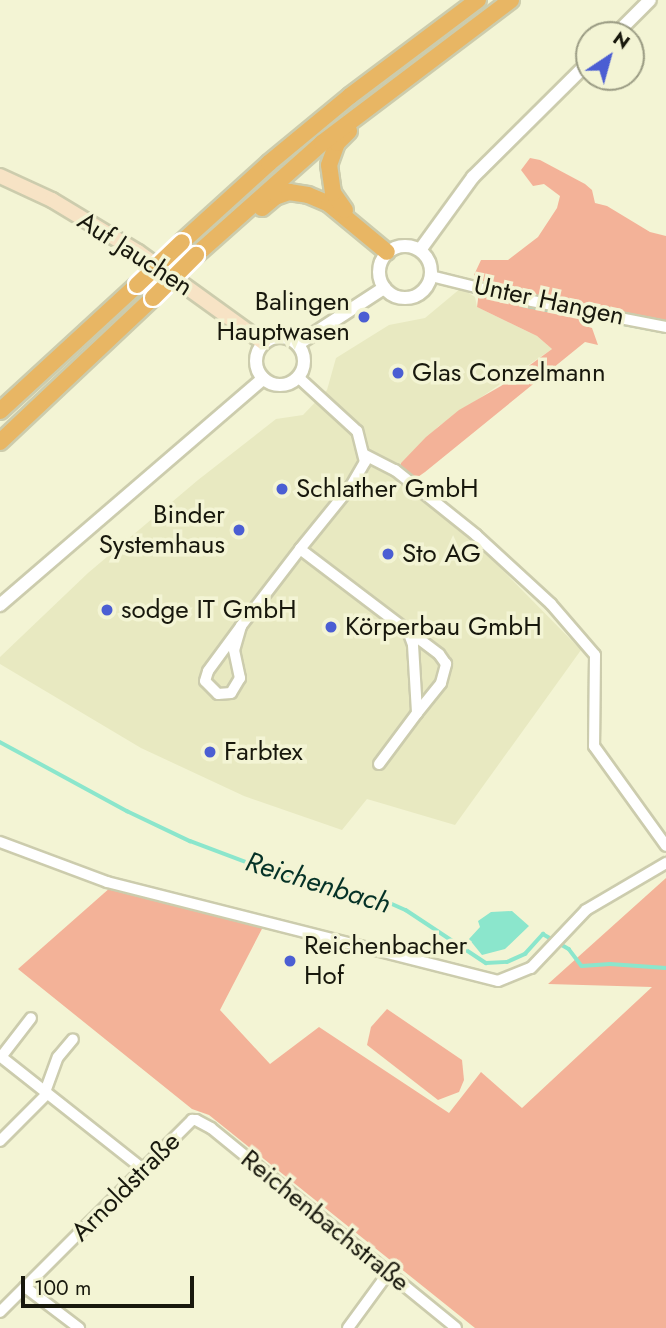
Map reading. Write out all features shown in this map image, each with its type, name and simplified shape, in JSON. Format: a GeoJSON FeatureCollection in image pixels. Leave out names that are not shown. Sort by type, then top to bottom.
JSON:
{"type":"FeatureCollection","features":[{"type":"Feature","properties":{"kind":"highway"},"geometry":{"type":"LineString","coordinates":[[0,411],[269,163],[350,96],[478,0]]}},
{"type":"Feature","properties":{"kind":"highway"},"geometry":{"type":"LineString","coordinates":[[0,442],[196,255],[322,143],[511,0]]}},
{"type":"Feature","properties":{"kind":"highway"},"geometry":{"type":"LineString","coordinates":[[355,224],[333,193],[329,165],[338,143],[387,93]]}},
{"type":"Feature","properties":{"kind":"highway"},"geometry":{"type":"LineString","coordinates":[[216,237],[238,228],[275,197],[289,192],[309,195],[329,204],[387,251]]}},
{"type":"Feature","properties":{"kind":"highway"},"geometry":{"type":"LineString","coordinates":[[0,399],[34,379]]}},
{"type":"Feature","properties":{"kind":"main road","name":"Auf Jauchen"},"geometry":{"type":"LineString","coordinates":[[0,176],[52,200],[138,253],[263,342]]}},
{"type":"Feature","properties":{"kind":"street"},"geometry":{"type":"LineString","coordinates":[[629,21],[650,0]]}},
{"type":"Feature","properties":{"kind":"street"},"geometry":{"type":"LineString","coordinates":[[420,250],[473,177],[575,76]]}},
{"type":"Feature","properties":{"kind":"street"},"geometry":{"type":"LineString","coordinates":[[403,245],[420,250],[429,261],[431,276],[423,291],[407,298],[398,298],[384,288],[379,265],[387,251],[403,245]]}},
{"type":"Feature","properties":{"kind":"street","name":"Unter Hangen"},"geometry":{"type":"LineString","coordinates":[[431,276],[532,301],[666,327]]}},
{"type":"Feature","properties":{"kind":"street"},"geometry":{"type":"LineString","coordinates":[[298,344],[384,288]]}},
{"type":"Feature","properties":{"kind":"street"},"geometry":{"type":"LineString","coordinates":[[282,336],[298,344],[304,360],[298,377],[279,386],[263,379],[255,361],[263,342],[282,336]]}},
{"type":"Feature","properties":{"kind":"street"},"geometry":{"type":"LineString","coordinates":[[241,626],[234,650],[240,678],[231,693],[218,694],[205,681],[208,671],[241,626],[300,549],[351,486],[365,462],[357,431],[298,377]]}},
{"type":"Feature","properties":{"kind":"street"},"geometry":{"type":"LineString","coordinates":[[0,606],[263,379]]}},
{"type":"Feature","properties":{"kind":"street"},"geometry":{"type":"LineString","coordinates":[[365,455],[395,470],[476,535],[551,604],[595,655],[594,746],[666,846]]}},
{"type":"Feature","properties":{"kind":"street"},"geometry":{"type":"LineString","coordinates":[[300,549],[439,654],[446,664],[446,673],[441,683],[379,764]]}},
{"type":"Feature","properties":{"kind":"street"},"geometry":{"type":"LineString","coordinates":[[408,631],[413,645],[418,713]]}},
{"type":"Feature","properties":{"kind":"street"},"geometry":{"type":"LineString","coordinates":[[0,842],[107,882],[498,981],[531,968],[586,910],[666,863]]}},
{"type":"Feature","properties":{"kind":"street"},"geometry":{"type":"LineString","coordinates":[[31,1018],[0,1057],[143,1169]]}},
{"type":"Feature","properties":{"kind":"street"},"geometry":{"type":"LineString","coordinates":[[0,1141],[46,1093],[58,1058],[72,1039]]}},
{"type":"Feature","properties":{"kind":"street","name":"Arnoldstraße"},"geometry":{"type":"LineString","coordinates":[[0,1312],[192,1120]]}},
{"type":"Feature","properties":{"kind":"street","name":"Reichenbachstraße"},"geometry":{"type":"LineString","coordinates":[[192,1120],[211,1128],[456,1328]]}},
{"type":"Feature","properties":{"kind":"street"},"geometry":{"type":"LineString","coordinates":[[348,1328],[389,1272]]}},
{"type":"Feature","properties":{"kind":"street"},"geometry":{"type":"LineString","coordinates":[[25,1287],[79,1328]]}},
{"type":"Feature","properties":{"kind":"shaded area"},"geometry":{"type":"Polygon","coordinates":[[[530,158],[540,160],[585,184],[592,190],[595,203],[607,206],[650,232],[666,236],[666,327],[582,310],[582,325],[592,328],[598,345],[585,342],[425,472],[415,479],[408,478],[399,472],[401,463],[426,437],[459,410],[501,386],[552,349],[537,336],[477,307],[479,292],[489,293],[490,285],[474,275],[481,260],[508,260],[538,237],[557,208],[560,196],[544,184],[533,186],[521,170],[530,158]]]}},
{"type":"Feature","properties":{"kind":"shaded area"},"geometry":{"type":"Polygon","coordinates":[[[461,288],[475,297],[477,307],[537,336],[552,349],[439,426],[401,463],[393,478],[470,537],[581,650],[455,825],[367,799],[342,830],[244,796],[141,748],[0,664],[0,657],[88,573],[198,480],[276,419],[303,415],[327,390],[336,358],[389,325],[425,318],[461,288]]]}},
{"type":"Feature","properties":{"kind":"shaded area"},"geometry":{"type":"Polygon","coordinates":[[[666,878],[666,1328],[475,1328],[209,1115],[192,1109],[18,969],[111,887],[265,923],[220,1010],[270,1064],[319,1027],[449,1113],[481,1072],[522,1108],[652,987],[548,984],[666,878]]]}},
{"type":"Feature","properties":{"kind":"shaded area"},"geometry":{"type":"Polygon","coordinates":[[[387,1009],[462,1060],[464,1080],[459,1092],[438,1100],[367,1045],[371,1027],[387,1009]]]}},
{"type":"Feature","properties":{"kind":"water"},"geometry":{"type":"Polygon","coordinates":[[[512,911],[529,926],[505,949],[482,955],[469,939],[480,927],[478,921],[491,912],[512,911]]]}},
{"type":"Feature","properties":{"kind":"waterway"},"geometry":{"type":"LineString","coordinates":[[522,305],[666,332]]}},
{"type":"Feature","properties":{"kind":"waterway","name":"Reichenbach"},"geometry":{"type":"LineString","coordinates":[[0,742],[127,811],[190,841],[307,885],[372,895],[406,910],[486,963],[507,962],[525,954],[543,934],[569,949],[582,966],[610,964],[666,968]]}},
{"type":"Feature","properties":{"kind":"place","name":"Balingen Hauptwasen"},"geometry":{"type":"Point","coordinates":[364,317]}},
{"type":"Feature","properties":{"kind":"place","name":"Glas Conzelmann"},"geometry":{"type":"Point","coordinates":[398,373]}},
{"type":"Feature","properties":{"kind":"place","name":"Schlather GmbH"},"geometry":{"type":"Point","coordinates":[282,489]}},
{"type":"Feature","properties":{"kind":"place","name":"Binder Systemhaus"},"geometry":{"type":"Point","coordinates":[239,530]}},
{"type":"Feature","properties":{"kind":"place","name":"Sto AG"},"geometry":{"type":"Point","coordinates":[388,554]}},
{"type":"Feature","properties":{"kind":"place","name":"sodge IT GmbH"},"geometry":{"type":"Point","coordinates":[107,610]}},
{"type":"Feature","properties":{"kind":"place","name":"Körperbau GmbH"},"geometry":{"type":"Point","coordinates":[331,627]}},
{"type":"Feature","properties":{"kind":"place","name":"Farbtex"},"geometry":{"type":"Point","coordinates":[210,752]}},
{"type":"Feature","properties":{"kind":"place","name":"Reichenbacher Hof"},"geometry":{"type":"Point","coordinates":[290,961]}}]}
